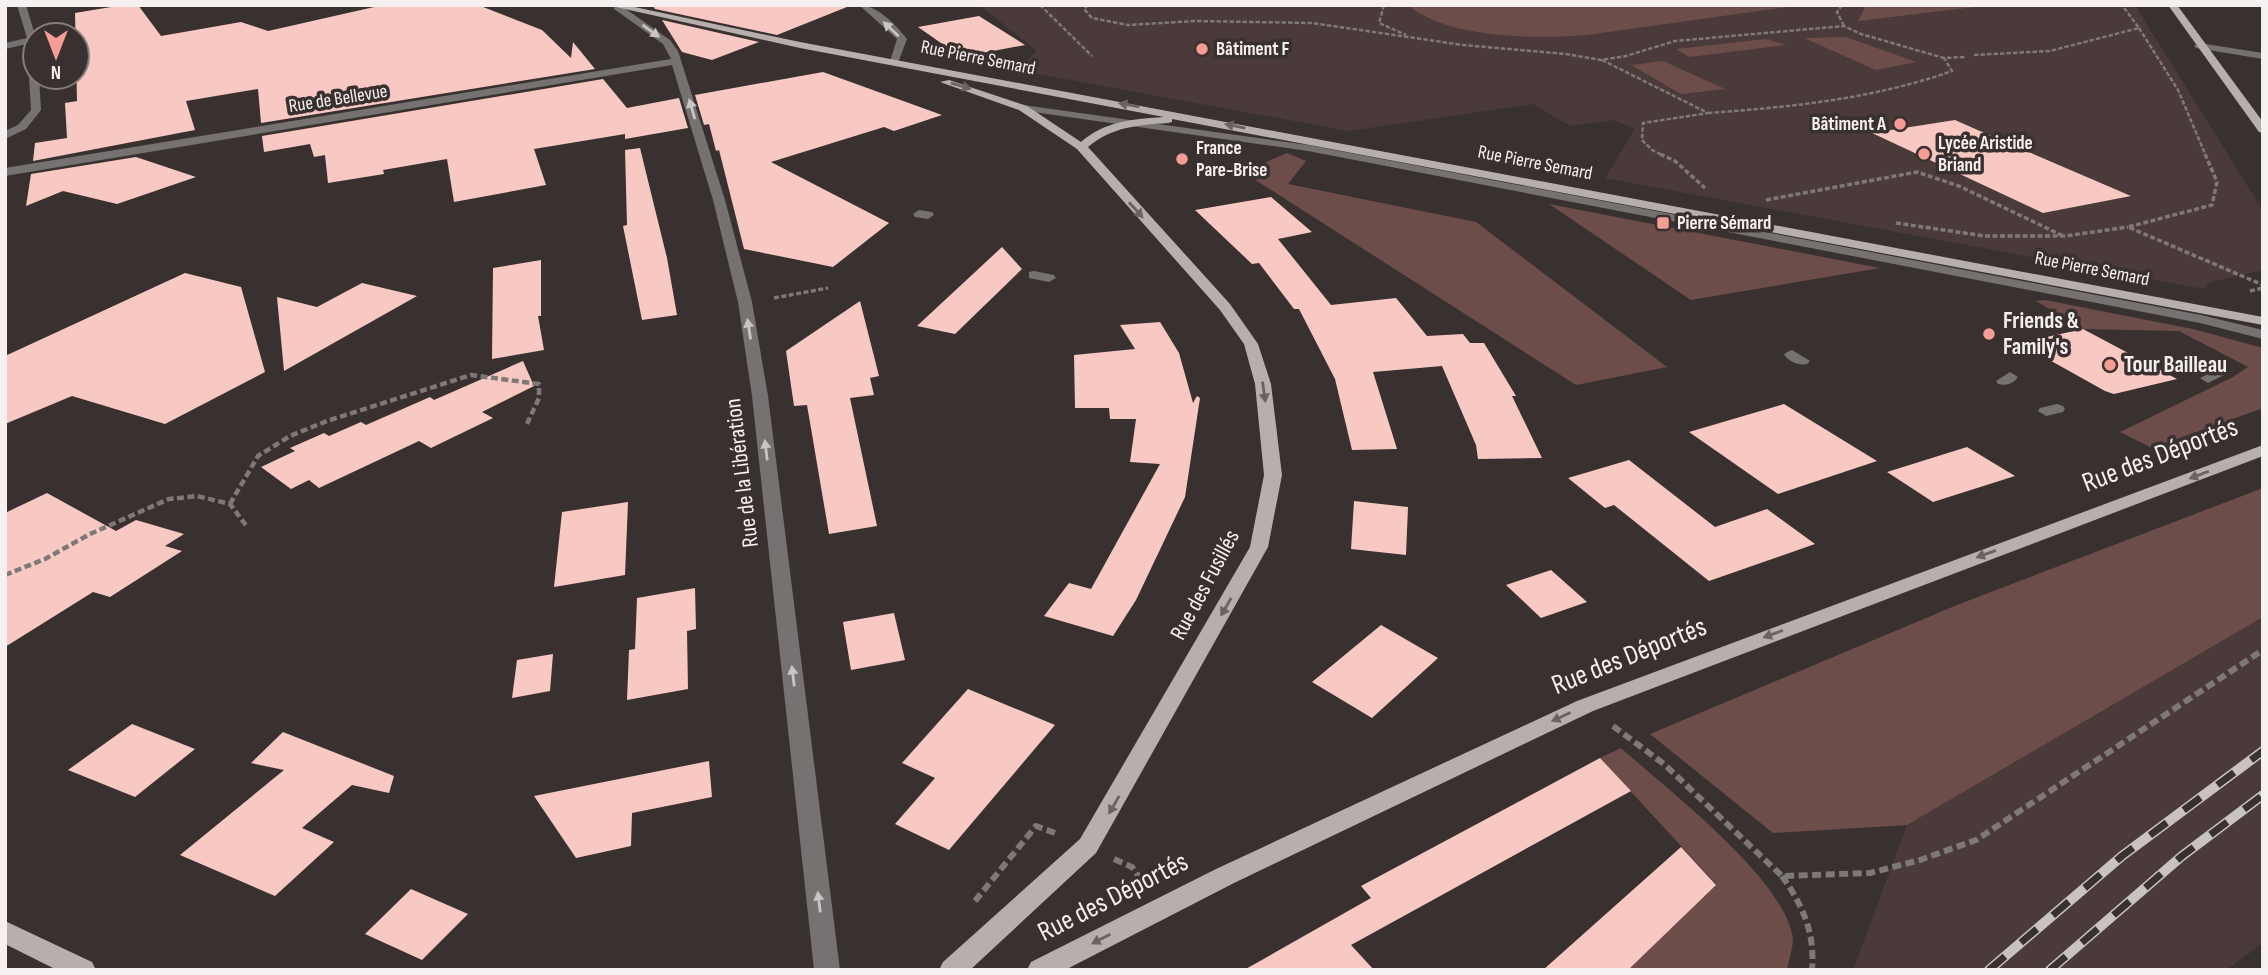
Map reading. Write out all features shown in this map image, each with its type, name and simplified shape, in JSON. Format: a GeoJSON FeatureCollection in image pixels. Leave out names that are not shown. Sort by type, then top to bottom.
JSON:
{"type":"FeatureCollection","features":[{"type":"Feature","properties":{"kind":"main road"},"geometry":{"type":"LineString","coordinates":[[2172,5],[2199,47],[2263,130]]}},
{"type":"Feature","properties":{"kind":"main road","name":"Rue Pierre Semard"},"geometry":{"type":"LineString","coordinates":[[614,6],[800,45],[2263,321]]}},
{"type":"Feature","properties":{"kind":"main road","name":"Rue Pierre Semard"},"geometry":{"type":"LineString","coordinates":[[800,45],[968,88],[1023,108]]}},
{"type":"Feature","properties":{"kind":"main road","name":"Rue des Fusillés"},"geometry":{"type":"LineString","coordinates":[[953,970],[1088,846],[1259,547],[1273,475],[1263,384],[1251,344],[1225,307],[1081,147],[1023,108]]}},
{"type":"Feature","properties":{"kind":"main road"},"geometry":{"type":"LineString","coordinates":[[1081,147],[1097,132],[1132,122],[1196,118]]}},
{"type":"Feature","properties":{"kind":"main road","name":"Rue des Déportés"},"geometry":{"type":"LineString","coordinates":[[1041,970],[1161,907],[1585,705],[2263,450]]}},
{"type":"Feature","properties":{"kind":"main road"},"geometry":{"type":"LineString","coordinates":[[5,932],[83,970]]}},
{"type":"Feature","properties":{"kind":"street"},"geometry":{"type":"LineString","coordinates":[[863,5],[894,29],[902,39],[895,61]]}},
{"type":"Feature","properties":{"kind":"street","name":"Rue de la Libération"},"geometry":{"type":"LineString","coordinates":[[614,6],[667,42],[677,61],[719,200],[745,302],[760,396],[827,970]]}},
{"type":"Feature","properties":{"kind":"street"},"geometry":{"type":"LineString","coordinates":[[2199,47],[2263,56]]}},
{"type":"Feature","properties":{"kind":"street","name":"Rue de Bellevue"},"geometry":{"type":"LineString","coordinates":[[5,172],[677,61]]}},
{"type":"Feature","properties":{"kind":"street"},"geometry":{"type":"LineString","coordinates":[[5,136],[22,127],[36,110],[35,91]]}},
{"type":"Feature","properties":{"kind":"street"},"geometry":{"type":"LineString","coordinates":[[1023,108],[1308,148],[2202,319],[2263,335]]}},
{"type":"Feature","properties":{"kind":"path"},"geometry":{"type":"LineString","coordinates":[[1040,5],[1092,55]]}},
{"type":"Feature","properties":{"kind":"path"},"geometry":{"type":"LineString","coordinates":[[1088,5],[1084,9],[1092,18],[1116,24],[1196,21],[1312,23],[1601,60],[1708,114]]}},
{"type":"Feature","properties":{"kind":"path"},"geometry":{"type":"LineString","coordinates":[[1384,5],[1379,23],[1413,38]]}},
{"type":"Feature","properties":{"kind":"path"},"geometry":{"type":"LineString","coordinates":[[1842,5],[1837,12],[1844,26]]}},
{"type":"Feature","properties":{"kind":"path"},"geometry":{"type":"LineString","coordinates":[[1894,223],[1985,236],[2065,236],[2128,227],[2212,205],[2217,182],[2178,90],[2122,5]]}},
{"type":"Feature","properties":{"kind":"path"},"geometry":{"type":"LineString","coordinates":[[1601,60],[1626,56],[1675,41],[1844,26],[1861,34],[1944,58],[1966,57]]}},
{"type":"Feature","properties":{"kind":"path"},"geometry":{"type":"LineString","coordinates":[[1974,55],[2050,51],[2139,28]]}},
{"type":"Feature","properties":{"kind":"path"},"geometry":{"type":"LineString","coordinates":[[1710,192],[1675,161],[1652,150],[1642,140],[1643,123],[1833,101],[1926,81],[1951,71],[1944,58]]}},
{"type":"Feature","properties":{"kind":"path"},"geometry":{"type":"LineString","coordinates":[[1780,206],[1758,202],[1917,172],[1959,186],[2065,236]]}},
{"type":"Feature","properties":{"kind":"path"},"geometry":{"type":"LineString","coordinates":[[2128,227],[2263,285]]}},
{"type":"Feature","properties":{"kind":"path"},"geometry":{"type":"LineString","coordinates":[[745,302],[828,288]]}},
{"type":"Feature","properties":{"kind":"path"},"geometry":{"type":"LineString","coordinates":[[230,504],[258,456],[290,436],[327,421],[471,375],[539,384],[539,398],[526,426]]}},
{"type":"Feature","properties":{"kind":"path"},"geometry":{"type":"LineString","coordinates":[[5,575],[45,559],[114,522],[169,499],[197,496],[230,504],[248,528]]}},
{"type":"Feature","properties":{"kind":"path"},"geometry":{"type":"LineString","coordinates":[[1782,876],[1870,873],[1920,860],[1976,840],[2263,650]]}},
{"type":"Feature","properties":{"kind":"path"},"geometry":{"type":"LineString","coordinates":[[1585,705],[1664,764],[1782,876],[1803,905],[1814,939],[1812,970]]}},
{"type":"Feature","properties":{"kind":"path"},"geometry":{"type":"LineString","coordinates":[[1088,846],[1132,867],[1161,907]]}},
{"type":"Feature","properties":{"kind":"shaded area","name":"Lycée Aristide Briand"},"geometry":{"type":"Polygon","coordinates":[[[979,5],[2135,5],[2263,211],[2263,270],[2211,282],[2204,289],[1605,178],[1635,129],[1614,120],[1570,126],[1533,104],[1349,131],[1016,70],[1037,51],[979,5]]]}},
{"type":"Feature","properties":{"kind":"shaded area"},"geometry":{"type":"Polygon","coordinates":[[[1408,5],[1802,5],[1587,35],[1544,37],[1494,34],[1446,25],[1408,5]]]}},
{"type":"Feature","properties":{"kind":"shaded area"},"geometry":{"type":"Polygon","coordinates":[[[1866,5],[1991,5],[1858,21],[1866,5]]]}},
{"type":"Feature","properties":{"kind":"shaded area"},"geometry":{"type":"Polygon","coordinates":[[[1846,37],[1916,62],[1876,70],[1804,38],[1846,37]]]}},
{"type":"Feature","properties":{"kind":"shaded area"},"geometry":{"type":"Polygon","coordinates":[[[1766,39],[1786,45],[1689,57],[1676,49],[1766,39]]]}},
{"type":"Feature","properties":{"kind":"shaded area"},"geometry":{"type":"Polygon","coordinates":[[[1663,61],[1725,89],[1681,94],[1631,65],[1663,61]]]}},
{"type":"Feature","properties":{"kind":"shaded area"},"geometry":{"type":"Polygon","coordinates":[[[1287,153],[1306,161],[1288,184],[1476,222],[1667,367],[1576,385],[1243,172],[1287,153]]]}},
{"type":"Feature","properties":{"kind":"shaded area"},"geometry":{"type":"Polygon","coordinates":[[[1549,204],[1880,268],[1691,300],[1549,204]]]}},
{"type":"Feature","properties":{"kind":"shaded area"},"geometry":{"type":"Polygon","coordinates":[[[2045,300],[2193,329],[2263,348],[2263,408],[2152,448],[2120,432],[2233,377],[2248,367],[2179,331],[2083,329],[2036,301],[2045,300]]]}},
{"type":"Feature","properties":{"kind":"shaded area"},"geometry":{"type":"Polygon","coordinates":[[[2263,488],[2263,617],[1907,825],[1773,833],[1650,734],[1957,605],[2263,488]]]}},
{"type":"Feature","properties":{"kind":"shaded area"},"geometry":{"type":"Polygon","coordinates":[[[2263,617],[2263,943],[2226,970],[1853,970],[1907,825],[2263,617]]]}},
{"type":"Feature","properties":{"kind":"shaded area"},"geometry":{"type":"Polygon","coordinates":[[[1621,748],[1719,834],[1766,885],[1783,910],[1793,937],[1787,970],[1627,970],[1716,884],[1600,758],[1621,748]]]}},
{"type":"Feature","properties":{"kind":"building"},"geometry":{"type":"Polygon","coordinates":[[[138,5],[161,36],[241,22],[268,31],[383,5],[478,5],[542,30],[571,58],[573,42],[595,69],[261,123],[258,89],[186,101],[195,130],[33,161],[35,143],[67,138],[65,103],[77,101],[77,91],[91,91],[91,21],[75,21],[75,13],[138,5]]]}},
{"type":"Feature","properties":{"kind":"building"},"geometry":{"type":"Polygon","coordinates":[[[652,5],[847,7],[777,35],[655,9],[652,5]]]}},
{"type":"Feature","properties":{"kind":"building"},"geometry":{"type":"Polygon","coordinates":[[[979,16],[1025,45],[961,57],[918,27],[979,16]]]}},
{"type":"Feature","properties":{"kind":"building"},"geometry":{"type":"Polygon","coordinates":[[[662,20],[759,42],[712,60],[682,52],[662,20]]]}},
{"type":"Feature","properties":{"kind":"building"},"geometry":{"type":"Polygon","coordinates":[[[823,72],[942,115],[894,131],[884,127],[771,162],[889,223],[833,267],[744,249],[719,150],[716,151],[709,124],[704,125],[695,95],[823,72]]]}},
{"type":"Feature","properties":{"kind":"building"},"geometry":{"type":"Polygon","coordinates":[[[603,79],[627,108],[679,98],[688,128],[625,139],[625,134],[534,149],[546,185],[454,202],[447,159],[383,170],[384,174],[328,183],[325,155],[314,157],[310,144],[264,152],[262,136],[603,79]]]}},
{"type":"Feature","properties":{"kind":"building"},"geometry":{"type":"Polygon","coordinates":[[[1955,120],[2131,196],[2043,213],[1872,133],[1955,120]]]}},
{"type":"Feature","properties":{"kind":"building"},"geometry":{"type":"Polygon","coordinates":[[[640,148],[667,258],[677,315],[642,320],[623,226],[627,225],[625,150],[640,148]]]}},
{"type":"Feature","properties":{"kind":"building"},"geometry":{"type":"Polygon","coordinates":[[[136,157],[196,177],[117,204],[63,191],[26,206],[31,174],[136,157]]]}},
{"type":"Feature","properties":{"kind":"building"},"geometry":{"type":"Polygon","coordinates":[[[1271,197],[1312,232],[1278,239],[1331,305],[1396,298],[1427,336],[1463,334],[1470,343],[1484,343],[1516,396],[1512,396],[1542,458],[1478,459],[1476,445],[1442,366],[1373,372],[1397,449],[1352,450],[1335,379],[1299,309],[1294,309],[1259,263],[1252,264],[1195,210],[1271,197]]]}},
{"type":"Feature","properties":{"kind":"building"},"geometry":{"type":"Polygon","coordinates":[[[1002,247],[1022,269],[955,334],[917,326],[1002,247]]]}},
{"type":"Feature","properties":{"kind":"building"},"geometry":{"type":"Polygon","coordinates":[[[541,260],[541,316],[538,316],[544,350],[492,359],[493,268],[541,260]]]}},
{"type":"Feature","properties":{"kind":"building"},"geometry":{"type":"Polygon","coordinates":[[[185,273],[241,287],[265,372],[165,424],[72,396],[5,424],[5,356],[185,273]]]}},
{"type":"Feature","properties":{"kind":"building"},"geometry":{"type":"Polygon","coordinates":[[[362,283],[417,296],[284,371],[277,297],[317,307],[362,283]]]}},
{"type":"Feature","properties":{"kind":"building"},"geometry":{"type":"Polygon","coordinates":[[[860,301],[879,376],[870,378],[874,395],[850,398],[877,526],[829,534],[807,405],[794,406],[786,351],[860,301]]]}},
{"type":"Feature","properties":{"kind":"building"},"geometry":{"type":"Polygon","coordinates":[[[1160,322],[1179,353],[1193,403],[1197,396],[1200,398],[1185,497],[1136,600],[1113,636],[1044,616],[1069,583],[1091,589],[1160,464],[1130,462],[1136,419],[1110,419],[1109,408],[1075,408],[1074,355],[1135,349],[1120,325],[1160,322]]]}},
{"type":"Feature","properties":{"kind":"building","name":"Tour Bailleau"},"geometry":{"type":"Polygon","coordinates":[[[2083,329],[2177,379],[2114,394],[2019,343],[2083,329]]]}},
{"type":"Feature","properties":{"kind":"building"},"geometry":{"type":"Polygon","coordinates":[[[523,361],[534,386],[482,412],[493,418],[431,448],[419,441],[319,488],[309,480],[291,489],[261,467],[295,451],[290,448],[324,433],[329,436],[361,422],[366,425],[430,397],[434,400],[523,361]]]}},
{"type":"Feature","properties":{"kind":"building"},"geometry":{"type":"Polygon","coordinates":[[[1784,404],[1877,461],[1778,494],[1689,432],[1784,404]]]}},
{"type":"Feature","properties":{"kind":"building"},"geometry":{"type":"Polygon","coordinates":[[[1967,447],[2015,476],[1933,502],[1887,472],[1967,447]]]}},
{"type":"Feature","properties":{"kind":"building"},"geometry":{"type":"Polygon","coordinates":[[[1629,460],[1715,527],[1767,509],[1815,544],[1709,581],[1614,505],[1605,508],[1568,478],[1629,460]]]}},
{"type":"Feature","properties":{"kind":"building"},"geometry":{"type":"Polygon","coordinates":[[[47,493],[116,531],[136,520],[184,534],[165,546],[182,551],[110,597],[93,592],[5,647],[5,513],[47,493]]]}},
{"type":"Feature","properties":{"kind":"building"},"geometry":{"type":"Polygon","coordinates":[[[1354,501],[1408,507],[1406,555],[1351,549],[1354,501]]]}},
{"type":"Feature","properties":{"kind":"building"},"geometry":{"type":"Polygon","coordinates":[[[628,502],[625,575],[554,587],[562,512],[628,502]]]}},
{"type":"Feature","properties":{"kind":"building"},"geometry":{"type":"Polygon","coordinates":[[[1551,570],[1587,602],[1541,618],[1506,585],[1551,570]]]}},
{"type":"Feature","properties":{"kind":"building"},"geometry":{"type":"Polygon","coordinates":[[[695,588],[696,629],[687,631],[688,689],[627,700],[629,650],[635,649],[637,598],[695,588]]]}},
{"type":"Feature","properties":{"kind":"building"},"geometry":{"type":"Polygon","coordinates":[[[894,613],[905,660],[851,670],[843,622],[894,613]]]}},
{"type":"Feature","properties":{"kind":"building"},"geometry":{"type":"Polygon","coordinates":[[[1381,625],[1438,658],[1372,718],[1312,682],[1381,625]]]}},
{"type":"Feature","properties":{"kind":"building"},"geometry":{"type":"Polygon","coordinates":[[[553,654],[550,691],[512,698],[517,660],[553,654]]]}},
{"type":"Feature","properties":{"kind":"building"},"geometry":{"type":"Polygon","coordinates":[[[968,689],[1055,725],[949,850],[895,824],[935,778],[902,763],[968,689]]]}},
{"type":"Feature","properties":{"kind":"building"},"geometry":{"type":"Polygon","coordinates":[[[132,724],[195,749],[135,797],[68,770],[132,724]]]}},
{"type":"Feature","properties":{"kind":"building"},"geometry":{"type":"Polygon","coordinates":[[[283,732],[394,776],[389,793],[352,785],[302,828],[334,842],[275,896],[180,855],[284,770],[251,763],[283,732]]]}},
{"type":"Feature","properties":{"kind":"building"},"geometry":{"type":"Polygon","coordinates":[[[1600,758],[1631,791],[1351,945],[1374,970],[1244,970],[1371,898],[1361,886],[1600,758]]]}},
{"type":"Feature","properties":{"kind":"building"},"geometry":{"type":"Polygon","coordinates":[[[709,761],[712,797],[632,813],[631,846],[576,858],[534,796],[709,761]]]}},
{"type":"Feature","properties":{"kind":"building"},"geometry":{"type":"Polygon","coordinates":[[[1681,847],[1716,885],[1628,970],[1543,970],[1681,847]]]}},
{"type":"Feature","properties":{"kind":"building"},"geometry":{"type":"Polygon","coordinates":[[[411,889],[468,914],[422,960],[365,934],[411,889]]]}},
{"type":"Feature","properties":{"kind":"railway"},"geometry":{"type":"LineString","coordinates":[[1989,970],[2122,856],[2263,751]]}},
{"type":"Feature","properties":{"kind":"railway"},"geometry":{"type":"LineString","coordinates":[[2050,970],[2182,856],[2263,795]]}},
{"type":"Feature","properties":{"kind":"place","name":"Bâtiment F"},"geometry":{"type":"Point","coordinates":[1202,49]}},
{"type":"Feature","properties":{"kind":"place","name":"Bâtiment A"},"geometry":{"type":"Point","coordinates":[1900,124]}},
{"type":"Feature","properties":{"kind":"place","name":"Lycée Aristide Briand"},"geometry":{"type":"Point","coordinates":[1924,154]}},
{"type":"Feature","properties":{"kind":"place","name":"France Pare-Brise"},"geometry":{"type":"Point","coordinates":[1182,159]}},
{"type":"Feature","properties":{"kind":"place","name":"Pierre Sémard"},"geometry":{"type":"Point","coordinates":[1663,223]}},
{"type":"Feature","properties":{"kind":"place","name":"Friends & Family's"},"geometry":{"type":"Point","coordinates":[1989,334]}},
{"type":"Feature","properties":{"kind":"place","name":"Tour Bailleau"},"geometry":{"type":"Point","coordinates":[2110,365]}}]}
